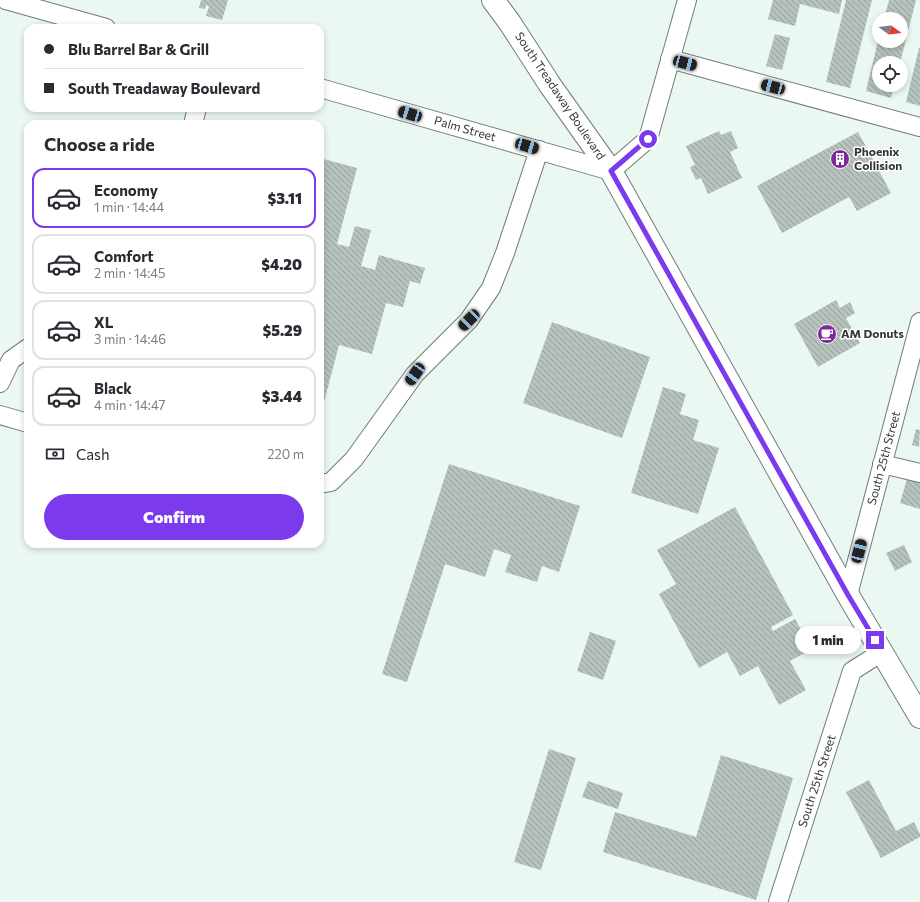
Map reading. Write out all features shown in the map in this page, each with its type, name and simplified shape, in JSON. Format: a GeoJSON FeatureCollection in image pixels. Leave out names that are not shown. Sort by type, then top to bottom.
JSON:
{"type":"FeatureCollection","features":[{"type":"Feature","properties":{"kind":"main road","name":"South Treadaway Boulevard"},"geometry":{"type":"LineString","coordinates":[[493,0],[510,23],[550,85],[611,171],[848,595],[920,717]]}},
{"type":"Feature","properties":{"kind":"street"},"geometry":{"type":"LineString","coordinates":[[6,0],[92,24]]}},
{"type":"Feature","properties":{"kind":"street"},"geometry":{"type":"LineString","coordinates":[[611,171],[648,139],[687,0]]}},
{"type":"Feature","properties":{"kind":"street"},"geometry":{"type":"LineString","coordinates":[[670,59],[920,127]]}},
{"type":"Feature","properties":{"kind":"street","name":"Palm Street"},"geometry":{"type":"LineString","coordinates":[[324,89],[611,171]]}},
{"type":"Feature","properties":{"kind":"street"},"geometry":{"type":"LineString","coordinates":[[324,483],[331,482],[354,459],[415,374],[469,320],[491,288],[505,254],[539,150]]}},
{"type":"Feature","properties":{"kind":"street","name":"South 25th Street"},"geometry":{"type":"LineString","coordinates":[[848,595],[920,322]]}},
{"type":"Feature","properties":{"kind":"street"},"geometry":{"type":"LineString","coordinates":[[0,383],[11,360],[24,351]]}},
{"type":"Feature","properties":{"kind":"street"},"geometry":{"type":"LineString","coordinates":[[0,415],[24,422]]}},
{"type":"Feature","properties":{"kind":"street"},"geometry":{"type":"LineString","coordinates":[[882,464],[920,473]]}},
{"type":"Feature","properties":{"kind":"street","name":"South 25th Street"},"geometry":{"type":"LineString","coordinates":[[778,902],[852,671],[882,652]]}},
{"type":"Feature","properties":{"kind":"building"},"geometry":{"type":"Polygon","coordinates":[[[201,0],[228,0],[222,20],[206,16],[209,6],[206,5],[205,9],[199,8],[201,0]]]}},
{"type":"Feature","properties":{"kind":"building"},"geometry":{"type":"Polygon","coordinates":[[[773,0],[842,0],[839,14],[800,4],[795,26],[768,19],[773,0]]]}},
{"type":"Feature","properties":{"kind":"building"},"geometry":{"type":"Polygon","coordinates":[[[846,0],[872,0],[850,88],[826,82],[846,0]]]}},
{"type":"Feature","properties":{"kind":"building"},"geometry":{"type":"Polygon","coordinates":[[[889,0],[916,0],[908,32],[908,12],[886,12],[889,0]]]}},
{"type":"Feature","properties":{"kind":"building"},"geometry":{"type":"Polygon","coordinates":[[[775,34],[790,38],[782,70],[766,66],[775,34]]]}},
{"type":"Feature","properties":{"kind":"building"},"geometry":{"type":"Polygon","coordinates":[[[876,48],[904,48],[902,56],[874,56],[876,48]]]}},
{"type":"Feature","properties":{"kind":"building"},"geometry":{"type":"Polygon","coordinates":[[[920,48],[920,106],[906,102],[920,48]]]}},
{"type":"Feature","properties":{"kind":"building"},"geometry":{"type":"Polygon","coordinates":[[[872,66],[872,92],[892,92],[891,98],[866,91],[872,66]]]}},
{"type":"Feature","properties":{"kind":"building"},"geometry":{"type":"Polygon","coordinates":[[[719,131],[721,135],[731,131],[738,148],[730,152],[742,178],[708,194],[701,178],[696,180],[690,167],[695,165],[686,146],[719,131]]]}},
{"type":"Feature","properties":{"kind":"building","name":"Phoenix Collision"},"geometry":{"type":"Polygon","coordinates":[[[858,132],[891,193],[857,211],[849,197],[782,233],[757,186],[858,132]]]}},
{"type":"Feature","properties":{"kind":"building"},"geometry":{"type":"Polygon","coordinates":[[[324,159],[357,168],[337,244],[349,247],[355,226],[371,230],[361,266],[375,270],[379,255],[425,268],[420,284],[410,281],[403,307],[386,303],[372,354],[339,345],[324,402],[324,159]]]}},
{"type":"Feature","properties":{"kind":"building","name":"AM Donuts"},"geometry":{"type":"Polygon","coordinates":[[[836,300],[840,308],[850,302],[855,313],[846,318],[860,343],[818,367],[794,324],[836,300]]]}},
{"type":"Feature","properties":{"kind":"building"},"geometry":{"type":"Polygon","coordinates":[[[552,322],[650,357],[622,438],[523,403],[552,322]]]}},
{"type":"Feature","properties":{"kind":"building"},"geometry":{"type":"Polygon","coordinates":[[[663,387],[686,394],[680,414],[699,420],[693,440],[719,448],[698,514],[631,493],[663,387]]]}},
{"type":"Feature","properties":{"kind":"building"},"geometry":{"type":"Polygon","coordinates":[[[916,429],[920,430],[919,447],[912,445],[916,429]]]}},
{"type":"Feature","properties":{"kind":"building"},"geometry":{"type":"Polygon","coordinates":[[[449,464],[580,506],[559,572],[542,566],[537,582],[505,572],[511,555],[494,549],[485,577],[445,564],[407,682],[382,674],[449,464]]]}},
{"type":"Feature","properties":{"kind":"building"},"geometry":{"type":"Polygon","coordinates":[[[908,475],[920,478],[920,509],[900,503],[908,475]]]}},
{"type":"Feature","properties":{"kind":"building"},"geometry":{"type":"Polygon","coordinates":[[[735,507],[793,615],[771,627],[773,631],[795,619],[812,649],[790,661],[806,690],[779,705],[758,666],[740,676],[727,652],[699,668],[659,594],[676,584],[657,550],[735,507]]]}},
{"type":"Feature","properties":{"kind":"building"},"geometry":{"type":"Polygon","coordinates":[[[904,545],[912,562],[895,571],[886,553],[904,545]]]}},
{"type":"Feature","properties":{"kind":"building"},"geometry":{"type":"Polygon","coordinates":[[[590,632],[616,641],[603,680],[577,671],[590,632]]]}},
{"type":"Feature","properties":{"kind":"building"},"geometry":{"type":"Polygon","coordinates":[[[549,749],[576,758],[541,870],[514,862],[549,749]]]}},
{"type":"Feature","properties":{"kind":"building"},"geometry":{"type":"Polygon","coordinates":[[[721,755],[793,778],[756,900],[603,852],[615,812],[696,837],[721,755]]]}},
{"type":"Feature","properties":{"kind":"building"},"geometry":{"type":"Polygon","coordinates":[[[869,780],[896,831],[914,822],[920,834],[920,837],[881,858],[846,792],[869,780]]]}},
{"type":"Feature","properties":{"kind":"building"},"geometry":{"type":"Polygon","coordinates":[[[588,781],[623,793],[618,809],[582,797],[588,781]]]}},
{"type":"Feature","properties":{"kind":"place","name":"Phoenix Collision"},"geometry":{"type":"Point","coordinates":[840,159]}},
{"type":"Feature","properties":{"kind":"place","name":"AM Donuts"},"geometry":{"type":"Point","coordinates":[827,334]}},
{"type":"Feature","properties":{"kind":"route"},"geometry":{"type":"LineString","coordinates":[[648,139],[611,171],[848,595],[875,640]]}}]}
